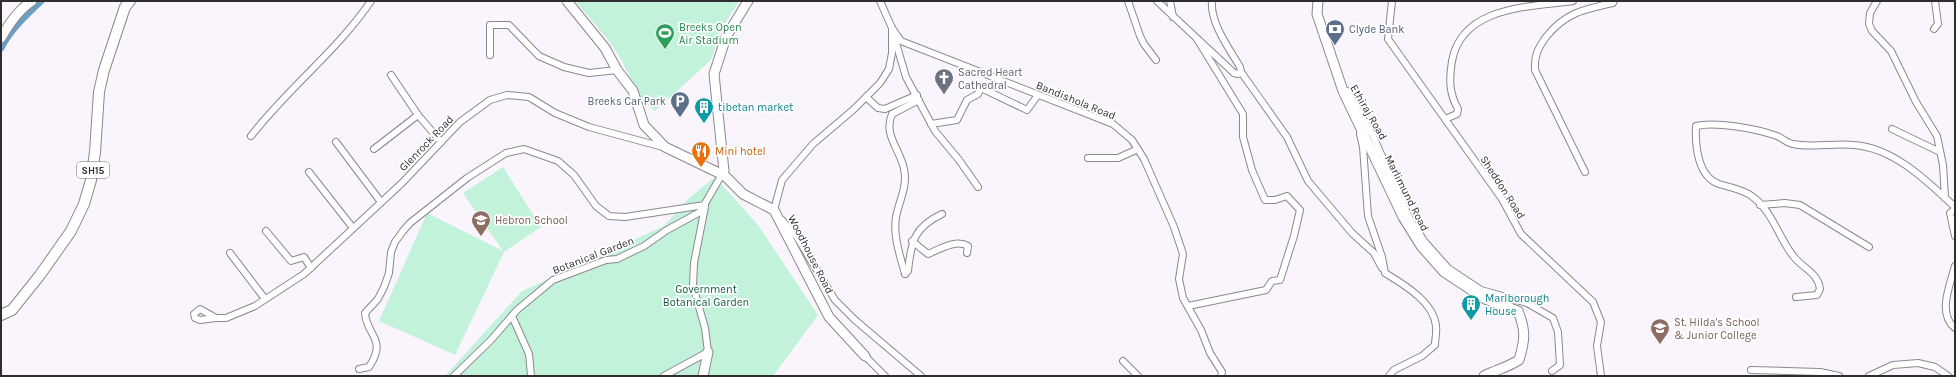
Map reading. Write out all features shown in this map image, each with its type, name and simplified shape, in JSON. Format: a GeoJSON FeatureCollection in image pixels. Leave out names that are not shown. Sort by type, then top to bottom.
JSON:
{"type":"FeatureCollection","features":[{"type":"Feature","properties":{"kind":"main road","name":"SH15"},"geometry":{"type":"LineString","coordinates":[[1,315],[12,310],[40,275],[71,231],[84,204],[91,180],[95,152],[100,84],[125,7],[130,1]]}},
{"type":"Feature","properties":{"kind":"street"},"geometry":{"type":"LineString","coordinates":[[1,38],[11,22],[25,6],[32,1]]}},
{"type":"Feature","properties":{"kind":"street"},"geometry":{"type":"LineString","coordinates":[[251,136],[270,111],[356,23],[371,1]]}},
{"type":"Feature","properties":{"kind":"street"},"geometry":{"type":"LineString","coordinates":[[567,1],[605,48],[617,70],[633,91],[644,125],[665,147]]}},
{"type":"Feature","properties":{"kind":"street"},"geometry":{"type":"LineString","coordinates":[[722,174],[714,74],[726,37],[748,1]]}},
{"type":"Feature","properties":{"kind":"street","name":"Bandishola Road"},"geometry":{"type":"LineString","coordinates":[[880,1],[892,28],[901,41],[1113,124],[1132,140],[1138,149],[1174,227],[1183,254],[1179,279],[1184,298],[1202,330],[1210,353],[1222,372],[1222,376]]}},
{"type":"Feature","properties":{"kind":"street"},"geometry":{"type":"LineString","coordinates":[[1128,1],[1140,36],[1156,60]]}},
{"type":"Feature","properties":{"kind":"street"},"geometry":{"type":"LineString","coordinates":[[1157,1],[1234,73],[1238,74],[1241,72]]}},
{"type":"Feature","properties":{"kind":"street"},"geometry":{"type":"LineString","coordinates":[[1170,1],[1174,17]]}},
{"type":"Feature","properties":{"kind":"street"},"geometry":{"type":"LineString","coordinates":[[1212,1],[1211,8],[1241,72],[1288,137],[1308,181],[1352,233],[1374,253],[1385,273],[1410,287],[1432,312],[1436,325],[1435,345],[1422,356],[1394,370],[1390,376]]}},
{"type":"Feature","properties":{"kind":"street","name":"Marlimund Road"},"geometry":{"type":"LineString","coordinates":[[1318,1],[1318,14],[1343,91],[1403,217],[1421,246],[1444,272],[1484,300],[1518,311],[1523,325],[1524,340],[1519,360],[1507,368],[1484,376]]}},
{"type":"Feature","properties":{"kind":"street","name":"Sheddon Road"},"geometry":{"type":"LineString","coordinates":[[1392,1],[1388,39],[1502,199],[1521,234],[1593,302],[1601,322],[1597,346],[1601,376]]}},
{"type":"Feature","properties":{"kind":"street"},"geometry":{"type":"LineString","coordinates":[[1445,119],[1457,114],[1458,108],[1452,97],[1450,86],[1454,48],[1459,39],[1470,29],[1489,16],[1513,9],[1573,1]]}},
{"type":"Feature","properties":{"kind":"street"},"geometry":{"type":"LineString","coordinates":[[1585,172],[1535,70],[1534,59],[1539,46],[1556,24],[1575,12],[1613,3],[1614,1]]}},
{"type":"Feature","properties":{"kind":"street"},"geometry":{"type":"LineString","coordinates":[[1877,1],[1870,13],[1869,24],[1872,31],[1891,51],[1916,102],[1937,136],[1943,165],[1945,198]]}},
{"type":"Feature","properties":{"kind":"street"},"geometry":{"type":"LineString","coordinates":[[1934,29],[1938,24],[1935,1]]}},
{"type":"Feature","properties":{"kind":"street"},"geometry":{"type":"LineString","coordinates":[[490,55],[490,25],[509,25],[539,56],[564,67],[589,73],[617,70]]}},
{"type":"Feature","properties":{"kind":"street"},"geometry":{"type":"LineString","coordinates":[[892,28],[892,53],[889,69],[880,83],[813,144],[782,180],[774,210],[797,237],[835,300],[860,325],[921,376]]}},
{"type":"Feature","properties":{"kind":"street"},"geometry":{"type":"LineString","coordinates":[[892,28],[906,77],[934,131],[959,160],[978,186]]}},
{"type":"Feature","properties":{"kind":"street"},"geometry":{"type":"LineString","coordinates":[[1188,306],[1266,290],[1272,281],[1280,280],[1294,236],[1300,210],[1287,196],[1275,200],[1265,200],[1252,170],[1243,137],[1243,114],[1197,39]]}},
{"type":"Feature","properties":{"kind":"street"},"geometry":{"type":"LineString","coordinates":[[391,75],[418,115],[441,142]]}},
{"type":"Feature","properties":{"kind":"street","name":"Ethiraj Road"},"geometry":{"type":"LineString","coordinates":[[1341,83],[1373,136],[1409,217],[1424,241],[1443,263],[1481,290],[1527,303],[1553,318],[1558,332],[1560,365],[1552,371]]}},
{"type":"Feature","properties":{"kind":"street"},"geometry":{"type":"LineString","coordinates":[[931,124],[957,120],[967,100],[978,94],[981,88],[1027,110],[1038,95]]}},
{"type":"Feature","properties":{"kind":"street","name":"Glenrock Road"},"geometry":{"type":"LineString","coordinates":[[216,318],[226,318],[255,306],[311,268],[402,183],[460,122],[490,100],[507,95],[529,97],[555,113],[589,127],[665,147]]}},
{"type":"Feature","properties":{"kind":"street"},"geometry":{"type":"LineString","coordinates":[[866,97],[878,108],[885,109],[918,98]]}},
{"type":"Feature","properties":{"kind":"street"},"geometry":{"type":"LineString","coordinates":[[918,98],[892,114],[888,123],[891,137],[904,168],[905,182],[896,217],[895,235],[905,274],[908,271],[912,242],[925,223],[942,214]]}},
{"type":"Feature","properties":{"kind":"street"},"geometry":{"type":"LineString","coordinates":[[374,149],[418,115]]}},
{"type":"Feature","properties":{"kind":"street"},"geometry":{"type":"LineString","coordinates":[[1357,119],[1363,147],[1368,216],[1382,256],[1385,273]]}},
{"type":"Feature","properties":{"kind":"street"},"geometry":{"type":"LineString","coordinates":[[1796,297],[1817,295],[1820,289],[1818,279],[1794,258],[1770,217],[1754,197],[1738,189],[1717,183],[1708,178],[1700,160],[1696,137],[1696,126],[1703,124],[1727,125],[1777,136],[1792,144],[1855,145],[1875,149],[1896,159],[1927,181],[1955,208],[1950,213],[1955,236]]}},
{"type":"Feature","properties":{"kind":"street"},"geometry":{"type":"LineString","coordinates":[[1892,129],[1940,152]]}},
{"type":"Feature","properties":{"kind":"street"},"geometry":{"type":"LineString","coordinates":[[336,142],[381,202]]}},
{"type":"Feature","properties":{"kind":"street","name":"Woodhouse Road"},"geometry":{"type":"LineString","coordinates":[[665,147],[722,174],[743,194],[774,210],[829,317],[865,356]]}},
{"type":"Feature","properties":{"kind":"street"},"geometry":{"type":"LineString","coordinates":[[359,369],[369,367],[374,360],[376,341],[365,320],[365,313],[378,299],[384,287],[389,273],[389,262],[395,242],[410,223],[467,178],[506,152],[524,149],[540,153],[558,161],[574,174],[596,206],[609,216],[624,217],[706,205]]}},
{"type":"Feature","properties":{"kind":"street"},"geometry":{"type":"LineString","coordinates":[[1088,158],[1118,158],[1138,149]]}},
{"type":"Feature","properties":{"kind":"street"},"geometry":{"type":"LineString","coordinates":[[309,172],[353,228]]}},
{"type":"Feature","properties":{"kind":"street","name":"Botanical Garden"},"geometry":{"type":"LineString","coordinates":[[454,376],[491,340],[512,316],[554,280],[606,260],[617,259],[644,246],[667,230],[700,212],[706,205],[722,174]]}},
{"type":"Feature","properties":{"kind":"street"},"geometry":{"type":"LineString","coordinates":[[1760,205],[1785,203],[1800,205],[1869,247]]}},
{"type":"Feature","properties":{"kind":"street","name":"Botanical Garden"},"geometry":{"type":"LineString","coordinates":[[706,205],[694,263],[693,286],[705,328],[708,352]]}},
{"type":"Feature","properties":{"kind":"street"},"geometry":{"type":"LineString","coordinates":[[266,231],[291,261],[304,257],[311,268]]}},
{"type":"Feature","properties":{"kind":"street"},"geometry":{"type":"LineString","coordinates":[[912,242],[928,254],[952,245],[963,243],[968,246],[967,253]]}},
{"type":"Feature","properties":{"kind":"street"},"geometry":{"type":"LineString","coordinates":[[230,253],[265,299]]}},
{"type":"Feature","properties":{"kind":"street"},"geometry":{"type":"LineString","coordinates":[[1955,266],[1945,308],[1949,324],[1955,329]]}},
{"type":"Feature","properties":{"kind":"street"},"geometry":{"type":"LineString","coordinates":[[512,316],[529,354],[531,376]]}},
{"type":"Feature","properties":{"kind":"street"},"geometry":{"type":"LineString","coordinates":[[664,376],[708,352]]}},
{"type":"Feature","properties":{"kind":"street"},"geometry":{"type":"LineString","coordinates":[[702,376],[708,352]]}},
{"type":"Feature","properties":{"kind":"street"},"geometry":{"type":"LineString","coordinates":[[865,356],[885,376]]}},
{"type":"Feature","properties":{"kind":"street"},"geometry":{"type":"LineString","coordinates":[[1123,361],[1138,376]]}},
{"type":"Feature","properties":{"kind":"street"},"geometry":{"type":"LineString","coordinates":[[1869,376],[1892,365],[1918,363],[1935,367],[1948,376]]}},
{"type":"Feature","properties":{"kind":"street"},"geometry":{"type":"LineString","coordinates":[[1751,370],[1820,372],[1839,376]]}},
{"type":"Feature","properties":{"kind":"green space","name":"Breeks Open Air Stadium"},"geometry":{"type":"Polygon","coordinates":[[[578,1],[739,1],[720,32],[711,60],[655,111],[639,98],[622,61],[609,41],[577,3],[578,1]]]}},
{"type":"Feature","properties":{"kind":"green space"},"geometry":{"type":"Polygon","coordinates":[[[503,167],[541,227],[504,252],[455,355],[379,321],[427,213],[503,251],[463,193],[503,167]]]}},
{"type":"Feature","properties":{"kind":"green space","name":"Government Botanical Garden"},"geometry":{"type":"Polygon","coordinates":[[[715,177],[758,225],[818,315],[773,376],[445,376],[522,291],[664,226],[689,198],[715,177]]]}},
{"type":"Feature","properties":{"kind":"waterway"},"geometry":{"type":"LineString","coordinates":[[1,48],[24,17],[41,1]]}},
{"type":"Feature","properties":{"kind":"place","name":"Clyde Bank"},"geometry":{"type":"Point","coordinates":[1335,46]}},
{"type":"Feature","properties":{"kind":"place","name":"Breeks Open Air Stadium"},"geometry":{"type":"Point","coordinates":[665,50]}},
{"type":"Feature","properties":{"kind":"place","name":"Sacred Heart Cathedral"},"geometry":{"type":"Point","coordinates":[944,95]}},
{"type":"Feature","properties":{"kind":"place","name":"Breeks Car Park"},"geometry":{"type":"Point","coordinates":[680,118]}},
{"type":"Feature","properties":{"kind":"place","name":"tibetan market"},"geometry":{"type":"Point","coordinates":[704,124]}},
{"type":"Feature","properties":{"kind":"place","name":"Mini hotel"},"geometry":{"type":"Point","coordinates":[701,168]}},
{"type":"Feature","properties":{"kind":"place","name":"Hebron School"},"geometry":{"type":"Point","coordinates":[481,237]}},
{"type":"Feature","properties":{"kind":"place","name":"Marlborough House"},"geometry":{"type":"Point","coordinates":[1471,321]}},
{"type":"Feature","properties":{"kind":"place","name":"St. Hilda's School & Junior College"},"geometry":{"type":"Point","coordinates":[1660,345]}}]}
